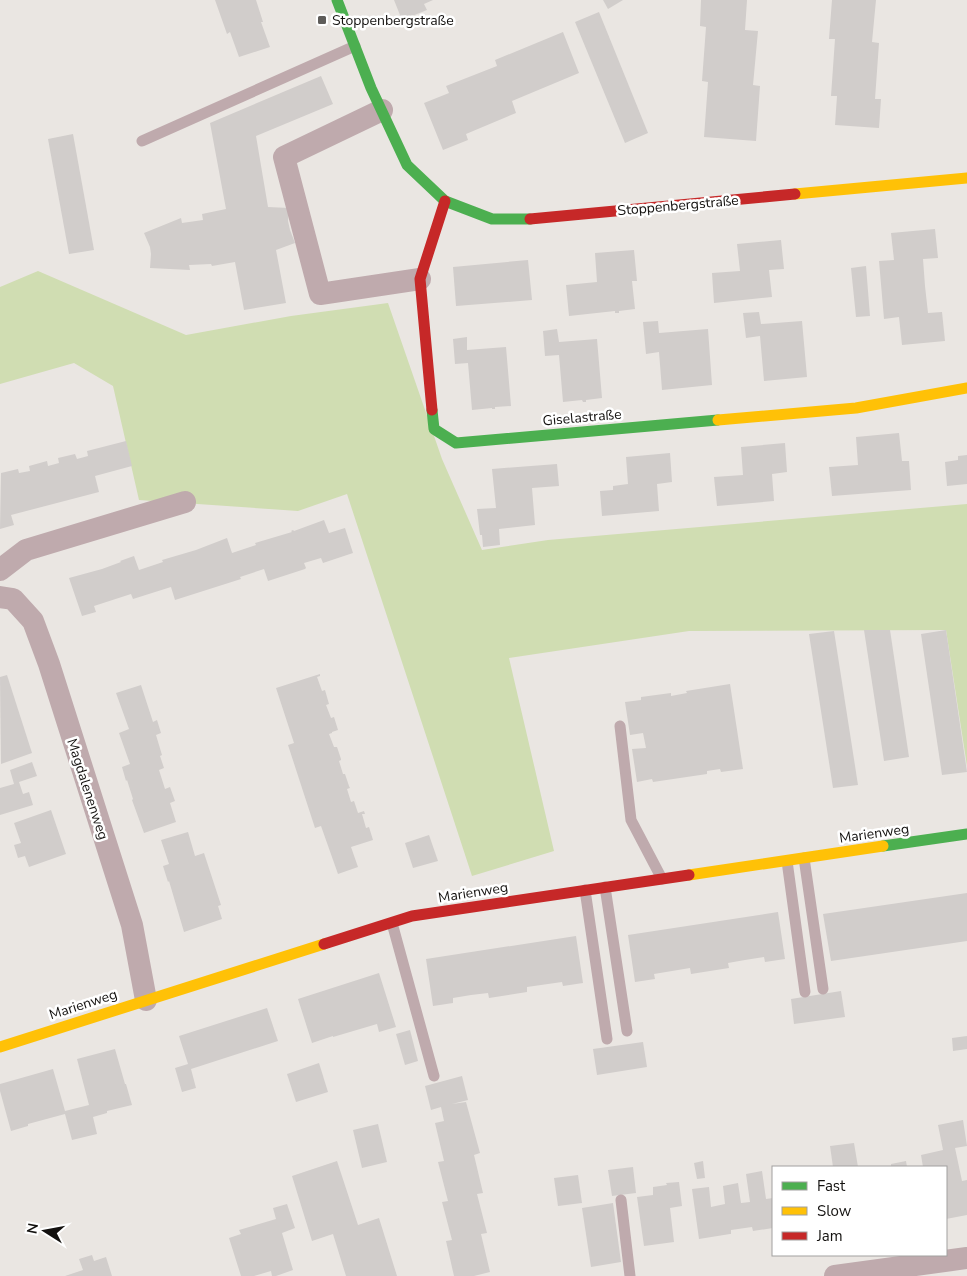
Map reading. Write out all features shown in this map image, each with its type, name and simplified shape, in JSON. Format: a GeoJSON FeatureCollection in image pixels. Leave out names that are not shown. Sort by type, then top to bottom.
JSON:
{"type":"FeatureCollection","features":[{"type":"Feature","properties":{"kind":"street","name":"Stoppenbergstraße"},"geometry":{"type":"LineString","coordinates":[[337,0],[371,88],[407,165],[445,201],[492,219],[527,219],[967,178]]}},
{"type":"Feature","properties":{"kind":"street"},"geometry":{"type":"LineString","coordinates":[[382,110],[284,156],[320,294],[420,279]]}},
{"type":"Feature","properties":{"kind":"street","name":"Giselastraße"},"geometry":{"type":"LineString","coordinates":[[445,201],[420,279],[434,429],[456,443],[856,408],[967,388]]}},
{"type":"Feature","properties":{"kind":"street"},"geometry":{"type":"LineString","coordinates":[[0,570],[26,550],[185,502]]}},
{"type":"Feature","properties":{"kind":"street","name":"Magdalenenweg"},"geometry":{"type":"LineString","coordinates":[[0,597],[13,600],[33,621],[132,925],[146,1000]]}},
{"type":"Feature","properties":{"kind":"street","name":"Marienweg"},"geometry":{"type":"LineString","coordinates":[[0,1047],[412,916],[967,834]]}},
{"type":"Feature","properties":{"kind":"street"},"geometry":{"type":"LineString","coordinates":[[835,1276],[967,1258]]}},
{"type":"Feature","properties":{"kind":"lane"},"geometry":{"type":"LineString","coordinates":[[142,141],[354,46]]}},
{"type":"Feature","properties":{"kind":"lane"},"geometry":{"type":"LineString","coordinates":[[620,726],[631,820],[662,879]]}},
{"type":"Feature","properties":{"kind":"lane"},"geometry":{"type":"LineString","coordinates":[[804,858],[823,990]]}},
{"type":"Feature","properties":{"kind":"lane"},"geometry":{"type":"LineString","coordinates":[[787,861],[805,992]]}},
{"type":"Feature","properties":{"kind":"lane"},"geometry":{"type":"LineString","coordinates":[[605,887],[627,1031]]}},
{"type":"Feature","properties":{"kind":"lane"},"geometry":{"type":"LineString","coordinates":[[585,890],[608,1040]]}},
{"type":"Feature","properties":{"kind":"lane"},"geometry":{"type":"LineString","coordinates":[[392,923],[434,1076]]}},
{"type":"Feature","properties":{"kind":"lane"},"geometry":{"type":"LineString","coordinates":[[621,1200],[630,1276]]}},
{"type":"Feature","properties":{"kind":"green space"},"geometry":{"type":"Polygon","coordinates":[[[38,271],[186,335],[291,316],[388,303],[442,459],[482,550],[548,540],[967,504],[967,766],[946,630],[689,631],[509,658],[554,851],[472,876],[347,494],[298,511],[139,500],[113,386],[74,363],[0,384],[0,287],[38,271]]]}},
{"type":"Feature","properties":{"kind":"building"},"geometry":{"type":"Polygon","coordinates":[[[215,0],[256,0],[270,47],[239,57],[230,32],[227,34],[215,0]]]}},
{"type":"Feature","properties":{"kind":"building"},"geometry":{"type":"Polygon","coordinates":[[[394,0],[433,0],[424,4],[427,10],[402,20],[394,0]]]}},
{"type":"Feature","properties":{"kind":"building"},"geometry":{"type":"Polygon","coordinates":[[[603,0],[623,0],[608,9],[603,0]]]}},
{"type":"Feature","properties":{"kind":"building"},"geometry":{"type":"Polygon","coordinates":[[[701,0],[747,0],[745,30],[758,31],[753,85],[760,86],[756,141],[704,137],[708,82],[702,81],[706,27],[700,26],[701,0]]]}},
{"type":"Feature","properties":{"kind":"building"},"geometry":{"type":"Polygon","coordinates":[[[832,0],[876,0],[872,42],[879,43],[875,99],[881,99],[879,128],[835,125],[837,96],[831,96],[835,39],[829,39],[832,0]]]}},
{"type":"Feature","properties":{"kind":"building"},"geometry":{"type":"Polygon","coordinates":[[[599,12],[648,133],[625,143],[575,22],[599,12]]]}},
{"type":"Feature","properties":{"kind":"building"},"geometry":{"type":"Polygon","coordinates":[[[563,32],[579,73],[512,101],[516,113],[466,134],[468,140],[443,150],[424,103],[449,93],[446,86],[497,66],[495,60],[563,32]]]}},
{"type":"Feature","properties":{"kind":"building"},"geometry":{"type":"Polygon","coordinates":[[[321,76],[333,104],[256,136],[268,207],[289,208],[288,221],[295,243],[276,250],[286,303],[244,310],[235,262],[212,266],[211,264],[189,265],[190,270],[150,268],[150,247],[144,233],[181,218],[182,223],[203,220],[202,214],[226,209],[210,123],[321,76]]]}},
{"type":"Feature","properties":{"kind":"building"},"geometry":{"type":"Polygon","coordinates":[[[73,134],[94,250],[69,254],[48,139],[73,134]]]}},
{"type":"Feature","properties":{"kind":"building"},"geometry":{"type":"Polygon","coordinates":[[[935,229],[938,258],[923,259],[925,286],[928,313],[942,312],[945,341],[902,345],[899,317],[884,319],[879,261],[894,260],[891,233],[935,229]]]}},
{"type":"Feature","properties":{"kind":"building"},"geometry":{"type":"Polygon","coordinates":[[[781,240],[784,269],[769,270],[772,297],[714,303],[712,273],[740,271],[737,244],[781,240]]]}},
{"type":"Feature","properties":{"kind":"building"},"geometry":{"type":"Polygon","coordinates":[[[634,250],[637,281],[632,281],[635,309],[619,311],[619,313],[615,313],[615,311],[569,316],[566,285],[597,282],[595,253],[634,250]]]}},
{"type":"Feature","properties":{"kind":"building"},"geometry":{"type":"Polygon","coordinates":[[[528,260],[532,300],[456,306],[453,267],[528,260]]]}},
{"type":"Feature","properties":{"kind":"building"},"geometry":{"type":"Polygon","coordinates":[[[866,266],[870,316],[856,317],[851,268],[866,266]]]}},
{"type":"Feature","properties":{"kind":"building"},"geometry":{"type":"Polygon","coordinates":[[[759,312],[761,324],[802,321],[807,377],[764,381],[760,336],[746,338],[743,313],[759,312]]]}},
{"type":"Feature","properties":{"kind":"building"},"geometry":{"type":"Polygon","coordinates":[[[658,321],[659,333],[708,329],[712,385],[662,390],[659,352],[646,354],[643,322],[658,321]]]}},
{"type":"Feature","properties":{"kind":"building"},"geometry":{"type":"Polygon","coordinates":[[[557,329],[559,342],[597,339],[602,398],[586,400],[586,402],[582,400],[563,402],[559,355],[545,356],[543,331],[557,329]]]}},
{"type":"Feature","properties":{"kind":"building"},"geometry":{"type":"Polygon","coordinates":[[[467,337],[467,350],[506,347],[511,406],[472,410],[468,363],[455,364],[453,339],[467,337]]]}},
{"type":"Feature","properties":{"kind":"building"},"geometry":{"type":"Polygon","coordinates":[[[899,433],[902,461],[909,461],[911,490],[832,496],[829,467],[858,465],[856,437],[899,433]]]}},
{"type":"Feature","properties":{"kind":"building"},"geometry":{"type":"Polygon","coordinates":[[[126,441],[132,466],[95,476],[99,492],[11,515],[14,525],[0,529],[1,473],[18,469],[19,473],[30,471],[29,466],[47,461],[48,466],[59,463],[58,458],[75,454],[77,459],[88,456],[87,451],[126,441]]]}},
{"type":"Feature","properties":{"kind":"building"},"geometry":{"type":"Polygon","coordinates":[[[785,443],[787,472],[772,474],[774,501],[717,506],[714,477],[743,475],[741,447],[785,443]]]}},
{"type":"Feature","properties":{"kind":"building"},"geometry":{"type":"Polygon","coordinates":[[[670,453],[672,482],[657,484],[659,511],[602,516],[600,491],[613,490],[613,486],[628,484],[626,457],[670,453]]]}},
{"type":"Feature","properties":{"kind":"building"},"geometry":{"type":"Polygon","coordinates":[[[967,455],[967,484],[947,486],[945,462],[958,460],[958,456],[967,455]]]}},
{"type":"Feature","properties":{"kind":"building"},"geometry":{"type":"Polygon","coordinates":[[[557,464],[559,486],[532,488],[535,525],[499,529],[500,545],[483,547],[477,509],[496,508],[492,469],[557,464]]]}},
{"type":"Feature","properties":{"kind":"building"},"geometry":{"type":"Polygon","coordinates":[[[324,520],[329,533],[345,528],[353,553],[323,563],[321,558],[304,563],[305,569],[268,581],[264,569],[240,577],[241,579],[175,600],[171,587],[133,599],[131,594],[94,606],[96,612],[82,616],[69,578],[102,569],[134,556],[139,570],[163,562],[162,560],[227,538],[232,553],[256,545],[255,543],[324,520]]]}},
{"type":"Feature","properties":{"kind":"building"},"geometry":{"type":"Polygon","coordinates":[[[864,630],[890,630],[909,757],[884,761],[864,630]]]}},
{"type":"Feature","properties":{"kind":"building"},"geometry":{"type":"Polygon","coordinates":[[[946,630],[967,772],[942,775],[921,634],[946,630]]]}},
{"type":"Feature","properties":{"kind":"building"},"geometry":{"type":"Polygon","coordinates":[[[834,631],[858,785],[833,788],[809,634],[834,631]]]}},
{"type":"Feature","properties":{"kind":"building"},"geometry":{"type":"Polygon","coordinates":[[[320,674],[317,677],[322,691],[325,690],[329,704],[326,705],[331,718],[334,717],[338,730],[329,734],[334,747],[337,747],[341,759],[339,761],[350,788],[347,789],[351,802],[354,801],[358,813],[364,811],[365,814],[362,814],[366,828],[369,827],[373,840],[351,847],[358,867],[338,874],[321,826],[315,828],[288,745],[294,743],[276,688],[320,674]]]}},
{"type":"Feature","properties":{"kind":"building"},"geometry":{"type":"Polygon","coordinates":[[[7,675],[32,753],[1,764],[0,677],[7,675]]]}},
{"type":"Feature","properties":{"kind":"building"},"geometry":{"type":"Polygon","coordinates":[[[730,684],[743,769],[721,772],[720,769],[707,771],[707,774],[653,782],[652,779],[637,782],[632,749],[646,748],[643,733],[630,735],[625,702],[641,700],[641,697],[671,693],[671,696],[687,693],[686,691],[730,684]]]}},
{"type":"Feature","properties":{"kind":"building"},"geometry":{"type":"Polygon","coordinates":[[[141,685],[153,722],[157,720],[161,733],[156,735],[164,768],[159,770],[165,789],[170,787],[175,801],[170,803],[176,822],[144,833],[122,767],[130,764],[119,733],[129,729],[116,693],[141,685]]]}},
{"type":"Feature","properties":{"kind":"building"},"geometry":{"type":"Polygon","coordinates":[[[32,762],[37,776],[19,782],[23,794],[29,792],[33,805],[0,815],[0,788],[14,784],[10,770],[32,762]]]}},
{"type":"Feature","properties":{"kind":"building"},"geometry":{"type":"Polygon","coordinates":[[[51,810],[66,854],[29,867],[25,856],[18,858],[14,845],[21,843],[14,823],[51,810]]]}},
{"type":"Feature","properties":{"kind":"building"},"geometry":{"type":"Polygon","coordinates":[[[188,832],[195,856],[204,853],[221,905],[218,906],[222,919],[184,932],[163,866],[169,864],[161,840],[188,832]]]}},
{"type":"Feature","properties":{"kind":"building"},"geometry":{"type":"Polygon","coordinates":[[[429,835],[438,861],[413,868],[405,843],[429,835]]]}},
{"type":"Feature","properties":{"kind":"building"},"geometry":{"type":"Polygon","coordinates":[[[967,893],[967,941],[831,961],[823,914],[967,893]]]}},
{"type":"Feature","properties":{"kind":"building"},"geometry":{"type":"Polygon","coordinates":[[[778,912],[785,959],[765,962],[764,957],[745,960],[728,963],[729,968],[691,974],[690,968],[654,974],[655,979],[635,982],[628,935],[778,912]]]}},
{"type":"Feature","properties":{"kind":"building"},"geometry":{"type":"Polygon","coordinates":[[[576,936],[583,983],[563,986],[562,982],[527,987],[527,992],[489,998],[488,993],[471,995],[453,998],[453,1003],[433,1006],[426,959],[576,936]]]}},
{"type":"Feature","properties":{"kind":"building"},"geometry":{"type":"Polygon","coordinates":[[[379,973],[396,1027],[379,1032],[377,1024],[312,1043],[298,999],[379,973]]]}},
{"type":"Feature","properties":{"kind":"building"},"geometry":{"type":"Polygon","coordinates":[[[841,991],[845,1017],[794,1024],[791,999],[841,991]]]}},
{"type":"Feature","properties":{"kind":"building"},"geometry":{"type":"Polygon","coordinates":[[[267,1008],[278,1041],[191,1069],[196,1088],[182,1092],[175,1068],[188,1064],[179,1036],[267,1008]]]}},
{"type":"Feature","properties":{"kind":"building"},"geometry":{"type":"Polygon","coordinates":[[[410,1030],[418,1061],[405,1065],[396,1034],[410,1030]]]}},
{"type":"Feature","properties":{"kind":"building"},"geometry":{"type":"Polygon","coordinates":[[[967,1036],[967,1049],[953,1051],[952,1038],[967,1036]]]}},
{"type":"Feature","properties":{"kind":"building"},"geometry":{"type":"Polygon","coordinates":[[[643,1042],[647,1067],[597,1075],[593,1049],[643,1042]]]}},
{"type":"Feature","properties":{"kind":"building"},"geometry":{"type":"Polygon","coordinates":[[[115,1049],[132,1105],[107,1111],[107,1113],[93,1117],[97,1134],[72,1140],[65,1114],[28,1124],[28,1126],[11,1131],[0,1091],[0,1084],[53,1069],[65,1111],[89,1105],[77,1059],[115,1049]]]}},
{"type":"Feature","properties":{"kind":"building"},"geometry":{"type":"Polygon","coordinates":[[[319,1063],[328,1092],[296,1102],[287,1074],[319,1063]]]}},
{"type":"Feature","properties":{"kind":"building"},"geometry":{"type":"Polygon","coordinates":[[[462,1076],[468,1100],[452,1104],[466,1102],[480,1153],[474,1155],[483,1193],[477,1194],[487,1233],[481,1234],[490,1272],[474,1276],[454,1276],[446,1241],[452,1240],[442,1202],[448,1201],[438,1162],[444,1161],[435,1123],[444,1121],[441,1107],[431,1110],[425,1086],[462,1076]]]}},
{"type":"Feature","properties":{"kind":"building"},"geometry":{"type":"Polygon","coordinates":[[[963,1120],[967,1146],[955,1148],[962,1181],[967,1180],[967,1215],[947,1219],[947,1166],[923,1166],[921,1155],[943,1150],[938,1125],[963,1120]]]}},
{"type":"Feature","properties":{"kind":"building"},"geometry":{"type":"Polygon","coordinates":[[[378,1124],[387,1162],[362,1168],[353,1130],[378,1124]]]}},
{"type":"Feature","properties":{"kind":"building"},"geometry":{"type":"Polygon","coordinates":[[[854,1143],[858,1166],[833,1166],[830,1146],[854,1143]]]}},
{"type":"Feature","properties":{"kind":"building"},"geometry":{"type":"Polygon","coordinates":[[[337,1161],[358,1225],[379,1218],[397,1276],[346,1276],[333,1234],[312,1241],[292,1176],[337,1161]]]}},
{"type":"Feature","properties":{"kind":"building"},"geometry":{"type":"Polygon","coordinates":[[[703,1161],[705,1178],[697,1179],[694,1163],[703,1161]]]}},
{"type":"Feature","properties":{"kind":"building"},"geometry":{"type":"Polygon","coordinates":[[[906,1161],[907,1166],[891,1166],[891,1164],[906,1161]]]}},
{"type":"Feature","properties":{"kind":"building"},"geometry":{"type":"Polygon","coordinates":[[[633,1167],[636,1193],[612,1196],[608,1170],[633,1167]]]}},
{"type":"Feature","properties":{"kind":"building"},"geometry":{"type":"Polygon","coordinates":[[[762,1171],[766,1199],[772,1198],[772,1228],[753,1231],[752,1227],[731,1230],[731,1234],[699,1239],[692,1189],[709,1187],[711,1207],[725,1204],[723,1186],[738,1183],[741,1203],[750,1202],[746,1174],[762,1171]]]}},
{"type":"Feature","properties":{"kind":"building"},"geometry":{"type":"Polygon","coordinates":[[[578,1175],[582,1203],[558,1206],[554,1178],[578,1175]]]}},
{"type":"Feature","properties":{"kind":"building"},"geometry":{"type":"Polygon","coordinates":[[[679,1182],[682,1206],[670,1208],[674,1242],[644,1246],[637,1197],[653,1195],[653,1187],[679,1182]]]}},
{"type":"Feature","properties":{"kind":"building"},"geometry":{"type":"Polygon","coordinates":[[[613,1203],[621,1262],[591,1267],[582,1208],[613,1203]]]}},
{"type":"Feature","properties":{"kind":"building"},"geometry":{"type":"Polygon","coordinates":[[[287,1204],[295,1228],[282,1233],[293,1270],[276,1276],[272,1276],[271,1271],[254,1276],[241,1276],[229,1238],[241,1234],[239,1230],[276,1219],[273,1208],[287,1204]]]}},
{"type":"Feature","properties":{"kind":"building"},"geometry":{"type":"Polygon","coordinates":[[[92,1255],[94,1261],[106,1257],[112,1276],[65,1276],[83,1270],[79,1259],[92,1255]]]}},
{"type":"Feature","properties":{"kind":"traffic: fast"},"geometry":{"type":"LineString","coordinates":[[337,0],[371,88],[407,165],[445,201],[492,219],[530,219]]}},
{"type":"Feature","properties":{"kind":"traffic: fast"},"geometry":{"type":"LineString","coordinates":[[432,410],[434,429],[456,443],[718,420]]}},
{"type":"Feature","properties":{"kind":"traffic: fast"},"geometry":{"type":"LineString","coordinates":[[883,846],[967,834]]}},
{"type":"Feature","properties":{"kind":"traffic: slow"},"geometry":{"type":"LineString","coordinates":[[795,194],[967,178]]}},
{"type":"Feature","properties":{"kind":"traffic: slow"},"geometry":{"type":"LineString","coordinates":[[718,420],[856,408],[967,388]]}},
{"type":"Feature","properties":{"kind":"traffic: slow"},"geometry":{"type":"LineString","coordinates":[[689,875],[883,846]]}},
{"type":"Feature","properties":{"kind":"traffic: slow"},"geometry":{"type":"LineString","coordinates":[[0,1047],[324,944]]}},
{"type":"Feature","properties":{"kind":"traffic: jam"},"geometry":{"type":"LineString","coordinates":[[530,219],[795,194]]}},
{"type":"Feature","properties":{"kind":"traffic: jam"},"geometry":{"type":"LineString","coordinates":[[432,410],[420,279],[445,201]]}},
{"type":"Feature","properties":{"kind":"traffic: jam"},"geometry":{"type":"LineString","coordinates":[[324,944],[412,916],[689,875]]}},
{"type":"Feature","properties":{"kind":"place","name":"Stoppenbergstraße"},"geometry":{"type":"Point","coordinates":[322,20]}}]}
